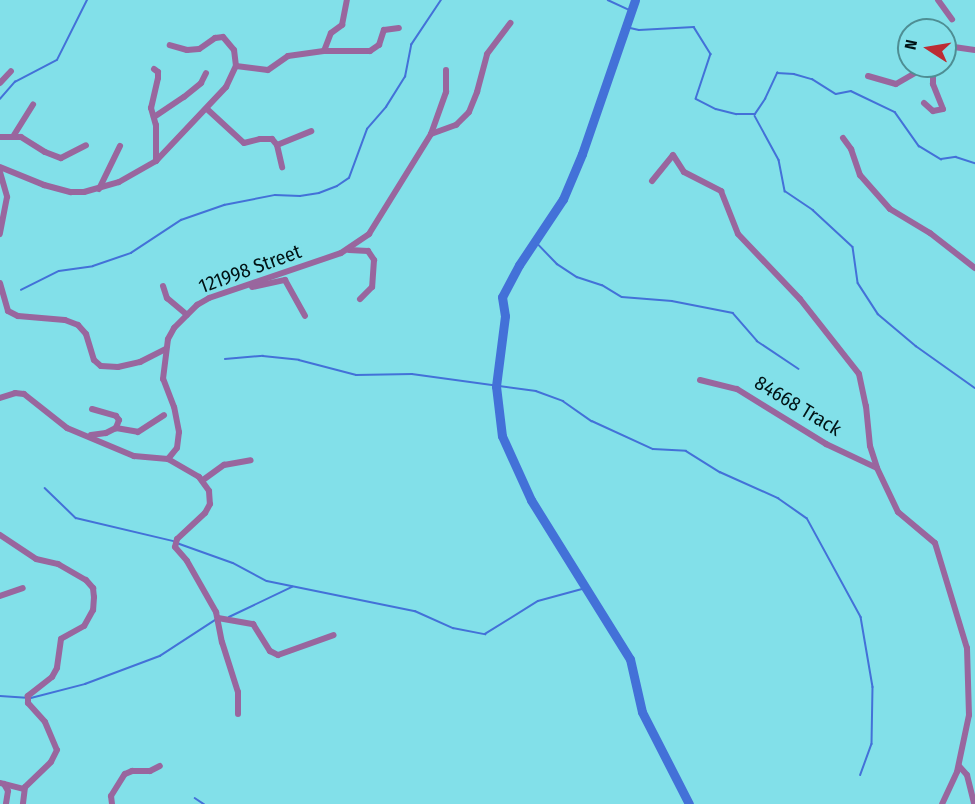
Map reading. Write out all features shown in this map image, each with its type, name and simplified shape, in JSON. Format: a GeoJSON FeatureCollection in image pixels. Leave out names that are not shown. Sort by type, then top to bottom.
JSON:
{"type":"FeatureCollection","features":[{"type":"Feature","properties":{"kind":"street"},"geometry":{"type":"LineString","coordinates":[[324,51],[331,33],[342,25],[347,0]]}},
{"type":"Feature","properties":{"kind":"street"},"geometry":{"type":"LineString","coordinates":[[938,0],[951,18]]}},
{"type":"Feature","properties":{"kind":"street"},"geometry":{"type":"LineString","coordinates":[[431,134],[456,125],[469,112],[487,54],[510,23]]}},
{"type":"Feature","properties":{"kind":"street"},"geometry":{"type":"LineString","coordinates":[[236,66],[268,70],[288,56],[324,51],[370,51],[377,47],[384,30],[399,28]]}},
{"type":"Feature","properties":{"kind":"street"},"geometry":{"type":"LineString","coordinates":[[0,167],[26,180],[71,192],[99,189],[119,182],[156,161],[226,87],[236,66],[234,50],[223,37],[215,38],[199,49],[187,50],[170,45]]}},
{"type":"Feature","properties":{"kind":"street"},"geometry":{"type":"LineString","coordinates":[[957,47],[975,50]]}},
{"type":"Feature","properties":{"kind":"street"},"geometry":{"type":"LineString","coordinates":[[154,69],[159,75],[151,102],[156,161]]}},
{"type":"Feature","properties":{"kind":"street"},"geometry":{"type":"LineString","coordinates":[[0,83],[12,70]]}},
{"type":"Feature","properties":{"kind":"street","name":"121998 Street"},"geometry":{"type":"LineString","coordinates":[[168,459],[177,448],[179,432],[174,407],[163,379],[166,349],[174,328],[203,301],[346,250],[362,240],[375,225],[431,134],[446,92],[446,70]]}},
{"type":"Feature","properties":{"kind":"street"},"geometry":{"type":"LineString","coordinates":[[153,117],[184,97],[201,83],[206,74]]}},
{"type":"Feature","properties":{"kind":"street"},"geometry":{"type":"LineString","coordinates":[[868,76],[896,84],[906,78]]}},
{"type":"Feature","properties":{"kind":"street"},"geometry":{"type":"LineString","coordinates":[[924,103],[933,111],[943,109],[933,84],[933,78]]}},
{"type":"Feature","properties":{"kind":"street"},"geometry":{"type":"LineString","coordinates":[[14,135],[33,104]]}},
{"type":"Feature","properties":{"kind":"street"},"geometry":{"type":"LineString","coordinates":[[207,109],[244,143],[272,139],[277,145],[282,167]]}},
{"type":"Feature","properties":{"kind":"street"},"geometry":{"type":"LineString","coordinates":[[277,145],[311,131]]}},
{"type":"Feature","properties":{"kind":"street"},"geometry":{"type":"LineString","coordinates":[[0,137],[14,135],[61,158],[86,145]]}},
{"type":"Feature","properties":{"kind":"street"},"geometry":{"type":"LineString","coordinates":[[843,138],[851,149],[860,175],[890,209],[930,233],[975,268]]}},
{"type":"Feature","properties":{"kind":"street"},"geometry":{"type":"LineString","coordinates":[[99,189],[120,146]]}},
{"type":"Feature","properties":{"kind":"street"},"geometry":{"type":"LineString","coordinates":[[652,181],[673,155],[684,172],[722,191],[738,234],[800,299],[856,369],[866,406],[870,446],[877,468],[898,512],[935,543],[958,614],[968,656],[970,708],[959,766],[942,804]]}},
{"type":"Feature","properties":{"kind":"street"},"geometry":{"type":"LineString","coordinates":[[0,172],[7,197],[0,234]]}},
{"type":"Feature","properties":{"kind":"street"},"geometry":{"type":"LineString","coordinates":[[346,250],[368,251],[374,260],[372,287],[360,299]]}},
{"type":"Feature","properties":{"kind":"street"},"geometry":{"type":"LineString","coordinates":[[234,290],[283,279],[287,281],[305,316]]}},
{"type":"Feature","properties":{"kind":"street"},"geometry":{"type":"LineString","coordinates":[[0,283],[8,311],[18,316],[65,320],[78,325],[86,334],[94,360],[101,366],[118,367],[140,362],[166,349]]}},
{"type":"Feature","properties":{"kind":"street"},"geometry":{"type":"LineString","coordinates":[[163,286],[167,298],[187,315]]}},
{"type":"Feature","properties":{"kind":"street","name":"84668 Track"},"geometry":{"type":"LineString","coordinates":[[700,380],[736,389],[826,444],[877,468]]}},
{"type":"Feature","properties":{"kind":"street"},"geometry":{"type":"LineString","coordinates":[[0,398],[15,393],[24,394],[63,425],[134,456],[168,459],[203,480],[210,499],[208,507],[198,521],[177,539],[175,547],[193,571],[218,618],[222,642],[238,692],[237,714]]}},
{"type":"Feature","properties":{"kind":"street"},"geometry":{"type":"LineString","coordinates":[[87,435],[106,434],[116,428],[119,420],[116,416],[92,409]]}},
{"type":"Feature","properties":{"kind":"street"},"geometry":{"type":"LineString","coordinates":[[116,428],[138,432],[165,415]]}},
{"type":"Feature","properties":{"kind":"street"},"geometry":{"type":"LineString","coordinates":[[203,480],[224,465],[251,460]]}},
{"type":"Feature","properties":{"kind":"street"},"geometry":{"type":"LineString","coordinates":[[0,535],[36,559],[58,564],[86,580],[93,588],[94,597],[93,610],[84,626],[61,639],[57,668],[52,677],[28,696],[28,703],[45,722],[57,750],[51,762],[24,789],[23,804]]}},
{"type":"Feature","properties":{"kind":"street"},"geometry":{"type":"LineString","coordinates":[[0,596],[23,588]]}},
{"type":"Feature","properties":{"kind":"street"},"geometry":{"type":"LineString","coordinates":[[218,618],[253,624],[270,651],[278,655],[334,635]]}},
{"type":"Feature","properties":{"kind":"street"},"geometry":{"type":"LineString","coordinates":[[112,804],[111,796],[125,774],[132,771],[150,771],[160,766]]}},
{"type":"Feature","properties":{"kind":"street"},"geometry":{"type":"LineString","coordinates":[[959,766],[967,775],[974,804]]}},
{"type":"Feature","properties":{"kind":"street"},"geometry":{"type":"LineString","coordinates":[[2,784],[24,789]]}},
{"type":"Feature","properties":{"kind":"street"},"geometry":{"type":"LineString","coordinates":[[2,784],[8,791],[6,804]]}},
{"type":"Feature","properties":{"kind":"waterway"},"geometry":{"type":"LineString","coordinates":[[0,99],[15,82],[57,60],[87,0]]}},
{"type":"Feature","properties":{"kind":"waterway"},"geometry":{"type":"LineString","coordinates":[[21,290],[59,271],[93,266],[131,253],[181,220],[224,205],[275,195],[300,196],[319,193],[349,178],[367,129],[386,107],[405,77],[411,45],[441,0]]}},
{"type":"Feature","properties":{"kind":"waterway"},"geometry":{"type":"LineString","coordinates":[[608,0],[632,11]]}},
{"type":"Feature","properties":{"kind":"waterway"},"geometry":{"type":"LineString","coordinates":[[635,0],[582,154],[563,199],[519,265],[502,297],[505,316],[496,386],[502,436],[531,500],[630,659],[642,712],[689,804]]}},
{"type":"Feature","properties":{"kind":"waterway"},"geometry":{"type":"LineString","coordinates":[[626,27],[639,30],[694,27],[711,54],[696,99],[716,109],[736,114],[755,114],[777,73],[794,74],[812,79],[836,94],[851,91],[895,112],[919,146],[941,159],[956,157],[975,163]]}},
{"type":"Feature","properties":{"kind":"waterway"},"geometry":{"type":"LineString","coordinates":[[755,116],[779,160],[785,191],[813,210],[853,247],[858,283],[878,314],[916,346],[975,388]]}},
{"type":"Feature","properties":{"kind":"waterway"},"geometry":{"type":"LineString","coordinates":[[535,241],[557,264],[577,277],[602,285],[622,297],[672,301],[733,313],[757,341],[799,369]]}},
{"type":"Feature","properties":{"kind":"waterway"},"geometry":{"type":"LineString","coordinates":[[225,359],[263,356],[299,360],[356,375],[412,374],[536,391],[563,401],[592,421],[653,449],[686,451],[720,472],[778,498],[807,518],[861,617],[873,687],[872,744],[861,775]]}},
{"type":"Feature","properties":{"kind":"waterway"},"geometry":{"type":"LineString","coordinates":[[45,488],[76,518],[173,541]]}},
{"type":"Feature","properties":{"kind":"waterway"},"geometry":{"type":"LineString","coordinates":[[177,543],[233,563],[267,581],[415,611],[453,628],[485,634],[538,601],[586,588]]}},
{"type":"Feature","properties":{"kind":"waterway"},"geometry":{"type":"LineString","coordinates":[[229,617],[292,587]]}},
{"type":"Feature","properties":{"kind":"waterway"},"geometry":{"type":"LineString","coordinates":[[31,698],[85,684],[160,656],[215,620]]}},
{"type":"Feature","properties":{"kind":"waterway"},"geometry":{"type":"LineString","coordinates":[[0,696],[26,698]]}},
{"type":"Feature","properties":{"kind":"waterway"},"geometry":{"type":"LineString","coordinates":[[195,798],[204,804]]}}]}
